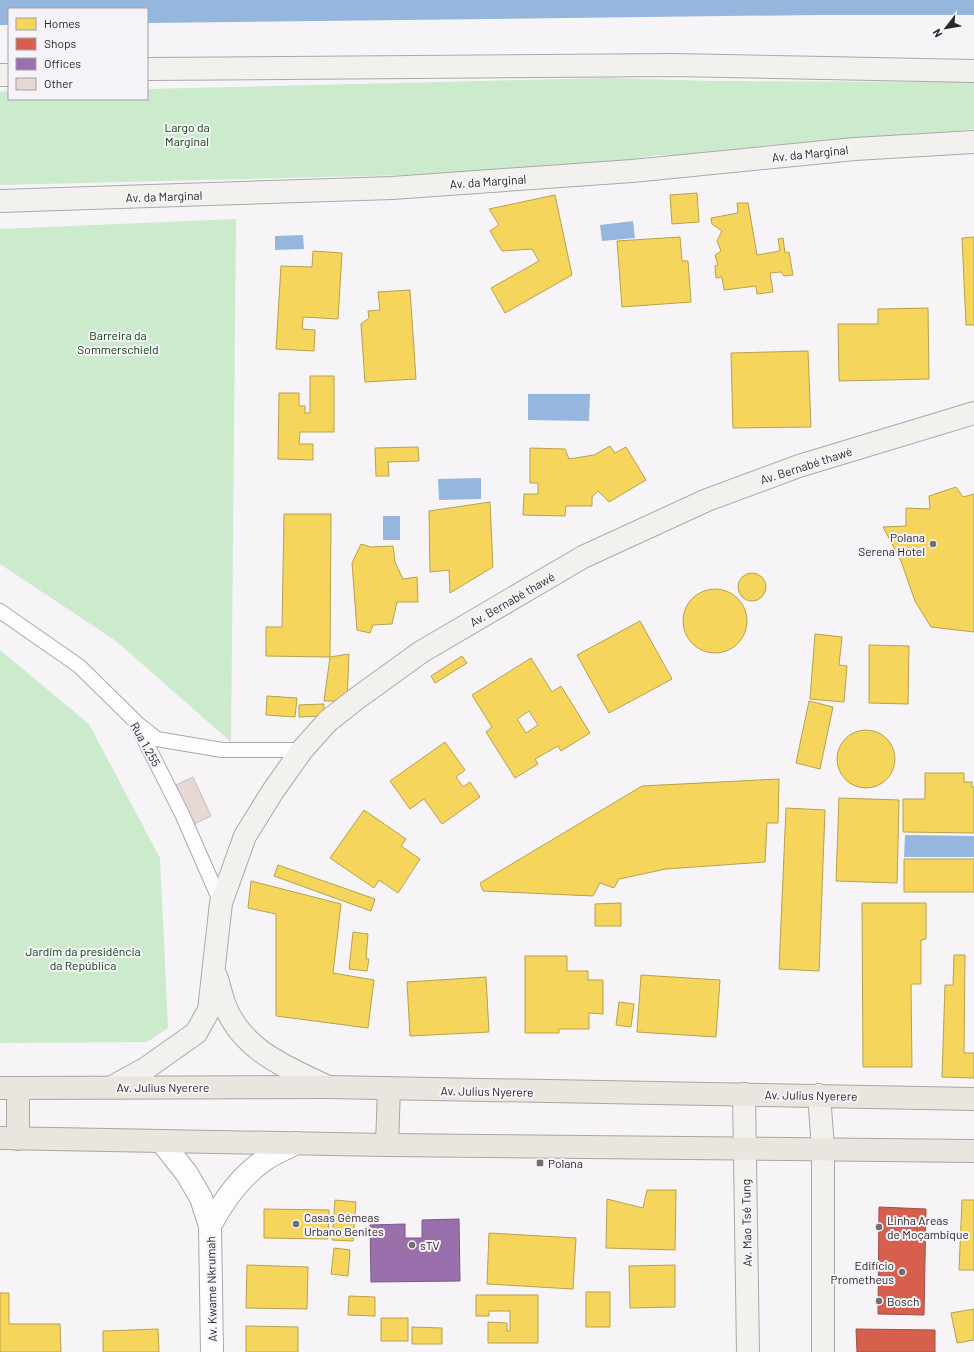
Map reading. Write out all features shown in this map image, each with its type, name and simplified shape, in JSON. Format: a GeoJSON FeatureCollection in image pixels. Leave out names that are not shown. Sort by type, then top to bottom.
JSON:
{"type":"FeatureCollection","features":[{"type":"Feature","properties":{"kind":"main road"},"geometry":{"type":"LineString","coordinates":[[148,69],[673,65],[974,71]]}},
{"type":"Feature","properties":{"kind":"main road","name":"Av. da Marginal"},"geometry":{"type":"LineString","coordinates":[[0,201],[392,188],[632,171],[855,149],[974,142]]}},
{"type":"Feature","properties":{"kind":"main road","name":"Av. Bernabé thawé"},"geometry":{"type":"LineString","coordinates":[[112,1087],[145,1069],[196,1033],[209,1010],[221,903],[245,836],[273,791],[302,750],[328,721],[356,699],[421,652],[583,558],[707,500],[799,466],[969,415]]}},
{"type":"Feature","properties":{"kind":"main road"},"geometry":{"type":"LineString","coordinates":[[214,969],[224,1004],[237,1027],[251,1045],[273,1061],[328,1087]]}},
{"type":"Feature","properties":{"kind":"main road","name":"Av. Julius Nyerere"},"geometry":{"type":"LineString","coordinates":[[9,1088],[328,1087],[974,1099]]}},
{"type":"Feature","properties":{"kind":"main road"},"geometry":{"type":"LineString","coordinates":[[9,1088],[9,1138],[162,1142],[745,1147],[974,1151]]}},
{"type":"Feature","properties":{"kind":"main road"},"geometry":{"type":"LineString","coordinates":[[387,1145],[389,1088]]}},
{"type":"Feature","properties":{"kind":"main road","name":"Av. Mao Tsé Tung"},"geometry":{"type":"LineString","coordinates":[[744,1094],[748,1352]]}},
{"type":"Feature","properties":{"kind":"main road"},"geometry":{"type":"LineString","coordinates":[[819,1095],[823,1148],[824,1352]]}},
{"type":"Feature","properties":{"kind":"street","name":"Av. Kwame Nkrumah"},"geometry":{"type":"LineString","coordinates":[[162,1142],[187,1174],[201,1198],[210,1226],[212,1352]]}},
{"type":"Feature","properties":{"kind":"street","name":"Av. Kwame Nkrumah"},"geometry":{"type":"LineString","coordinates":[[210,1226],[224,1200],[243,1178],[264,1160],[296,1143]]}},
{"type":"Feature","properties":{"kind":"lane","name":"Rua 1.255"},"geometry":{"type":"LineString","coordinates":[[0,611],[79,666],[135,721],[182,814],[221,903]]}},
{"type":"Feature","properties":{"kind":"lane"},"geometry":{"type":"LineString","coordinates":[[135,721],[157,739],[222,750],[302,750]]}},
{"type":"Feature","properties":{"kind":"green space","name":"Largo da Marginal"},"geometry":{"type":"Polygon","coordinates":[[[607,78],[711,81],[974,82],[974,129],[908,137],[768,145],[705,155],[657,155],[585,167],[445,174],[0,185],[0,92],[8,91],[8,100],[148,100],[148,89],[607,78]]]}},
{"type":"Feature","properties":{"kind":"green space","name":"Barreira da Sommerschield"},"geometry":{"type":"Polygon","coordinates":[[[236,219],[231,742],[116,641],[0,564],[0,229],[236,219]]]}},
{"type":"Feature","properties":{"kind":"green space","name":"Jardim da presidência da República"},"geometry":{"type":"Polygon","coordinates":[[[0,650],[89,724],[160,858],[168,1028],[147,1042],[0,1043],[0,650]]]}},
{"type":"Feature","properties":{"kind":"water"},"geometry":{"type":"Polygon","coordinates":[[[0,0],[974,0],[974,15],[815,15],[148,23],[148,8],[8,8],[8,25],[0,25],[0,0]]]}},
{"type":"Feature","properties":{"kind":"water"},"geometry":{"type":"Polygon","coordinates":[[[633,221],[635,238],[602,241],[600,225],[633,221]]]}},
{"type":"Feature","properties":{"kind":"water"},"geometry":{"type":"Polygon","coordinates":[[[303,235],[304,249],[275,250],[275,236],[303,235]]]}},
{"type":"Feature","properties":{"kind":"water"},"geometry":{"type":"Polygon","coordinates":[[[528,394],[590,394],[589,421],[528,420],[528,394]]]}},
{"type":"Feature","properties":{"kind":"water"},"geometry":{"type":"Polygon","coordinates":[[[481,478],[481,499],[439,500],[438,479],[481,478]]]}},
{"type":"Feature","properties":{"kind":"water"},"geometry":{"type":"Polygon","coordinates":[[[383,516],[400,516],[400,540],[383,540],[383,516]]]}},
{"type":"Feature","properties":{"kind":"water"},"geometry":{"type":"Polygon","coordinates":[[[905,835],[974,836],[974,857],[904,857],[905,835]]]}},
{"type":"Feature","properties":{"kind":"building: Homes"},"geometry":{"type":"Polygon","coordinates":[[[697,193],[699,222],[672,224],[670,195],[697,193]]]}},
{"type":"Feature","properties":{"kind":"building: Homes"},"geometry":{"type":"Polygon","coordinates":[[[555,195],[572,275],[505,313],[491,288],[539,261],[532,249],[502,251],[490,231],[499,225],[489,209],[555,195]]]}},
{"type":"Feature","properties":{"kind":"building: Homes"},"geometry":{"type":"Polygon","coordinates":[[[737,203],[748,203],[757,255],[780,251],[778,239],[783,238],[785,253],[789,252],[793,275],[784,276],[781,272],[770,273],[773,292],[757,294],[756,286],[724,290],[722,277],[716,278],[715,266],[718,265],[715,255],[721,251],[717,241],[722,231],[712,224],[711,218],[738,213],[737,203]]]}},
{"type":"Feature","properties":{"kind":"building: Homes"},"geometry":{"type":"Polygon","coordinates":[[[680,237],[682,261],[688,261],[691,302],[622,307],[617,241],[680,237]]]}},
{"type":"Feature","properties":{"kind":"building: Homes"},"geometry":{"type":"Polygon","coordinates":[[[974,237],[974,325],[966,325],[962,238],[974,237]]]}},
{"type":"Feature","properties":{"kind":"building: Homes"},"geometry":{"type":"Polygon","coordinates":[[[313,251],[342,253],[338,319],[303,317],[302,329],[315,330],[314,351],[276,349],[281,266],[312,267],[313,251]]]}},
{"type":"Feature","properties":{"kind":"building: Homes"},"geometry":{"type":"Polygon","coordinates":[[[410,290],[416,379],[365,382],[361,324],[369,318],[368,311],[380,310],[378,292],[410,290]]]}},
{"type":"Feature","properties":{"kind":"building: Homes"},"geometry":{"type":"Polygon","coordinates":[[[928,308],[929,379],[839,381],[838,324],[878,324],[878,309],[928,308]]]}},
{"type":"Feature","properties":{"kind":"building: Homes"},"geometry":{"type":"Polygon","coordinates":[[[808,351],[811,427],[733,428],[731,353],[808,351]]]}},
{"type":"Feature","properties":{"kind":"building: Homes"},"geometry":{"type":"Polygon","coordinates":[[[310,376],[334,376],[334,432],[300,432],[299,444],[313,444],[313,460],[278,459],[279,393],[299,393],[299,406],[305,406],[305,413],[310,413],[310,376]]]}},
{"type":"Feature","properties":{"kind":"building: Homes"},"geometry":{"type":"Polygon","coordinates":[[[610,446],[615,453],[626,447],[646,480],[609,502],[598,491],[592,497],[592,506],[566,506],[565,516],[523,515],[524,494],[538,494],[538,483],[530,483],[530,448],[565,449],[569,459],[594,455],[610,446]]]}},
{"type":"Feature","properties":{"kind":"building: Homes"},"geometry":{"type":"Polygon","coordinates":[[[418,447],[419,461],[388,462],[389,476],[376,476],[375,448],[418,447]]]}},
{"type":"Feature","properties":{"kind":"building: Homes","name":"Polana Serena Hotel"},"geometry":{"type":"Polygon","coordinates":[[[956,487],[963,497],[974,494],[974,632],[931,627],[915,601],[901,561],[883,527],[906,526],[906,508],[930,509],[929,496],[956,487]]]}},
{"type":"Feature","properties":{"kind":"building: Homes"},"geometry":{"type":"Polygon","coordinates":[[[490,502],[493,567],[450,593],[449,570],[430,572],[429,511],[490,502]]]}},
{"type":"Feature","properties":{"kind":"building: Homes"},"geometry":{"type":"Polygon","coordinates":[[[284,514],[331,514],[330,657],[266,656],[266,627],[282,627],[284,514]]]}},
{"type":"Feature","properties":{"kind":"building: Homes"},"geometry":{"type":"Polygon","coordinates":[[[361,544],[371,547],[393,546],[395,562],[403,579],[417,577],[418,602],[397,602],[392,624],[373,625],[370,633],[357,630],[352,563],[361,544]]]}},
{"type":"Feature","properties":{"kind":"building: Homes"},"geometry":{"type":"Polygon","coordinates":[[[752,573],[762,577],[766,587],[762,597],[752,601],[742,597],[738,587],[742,577],[752,573]]]}},
{"type":"Feature","properties":{"kind":"building: Homes"},"geometry":{"type":"Polygon","coordinates":[[[709,589],[721,589],[738,598],[745,609],[747,621],[745,633],[738,644],[721,653],[709,653],[697,648],[688,639],[683,627],[683,615],[688,603],[697,594],[709,589]]]}},
{"type":"Feature","properties":{"kind":"building: Homes"},"geometry":{"type":"Polygon","coordinates":[[[640,621],[672,679],[609,713],[577,655],[640,621]]]}},
{"type":"Feature","properties":{"kind":"building: Homes"},"geometry":{"type":"Polygon","coordinates":[[[815,634],[842,637],[839,665],[847,666],[844,702],[810,699],[815,634]]]}},
{"type":"Feature","properties":{"kind":"building: Homes"},"geometry":{"type":"Polygon","coordinates":[[[869,645],[909,646],[908,704],[869,703],[869,645]]]}},
{"type":"Feature","properties":{"kind":"building: Homes"},"geometry":{"type":"Polygon","coordinates":[[[349,654],[347,701],[324,701],[330,657],[349,654]]]}},
{"type":"Feature","properties":{"kind":"building: Homes"},"geometry":{"type":"Polygon","coordinates":[[[462,656],[467,663],[435,683],[431,676],[462,656]]]}},
{"type":"Feature","properties":{"kind":"building: Homes"},"geometry":{"type":"Polygon","coordinates":[[[531,658],[552,692],[561,686],[590,733],[561,751],[558,746],[535,759],[538,764],[515,778],[486,732],[492,727],[472,695],[531,658]],[[529,711],[517,719],[526,733],[538,725],[529,711]]]}},
{"type":"Feature","properties":{"kind":"building: Homes"},"geometry":{"type":"Polygon","coordinates":[[[267,696],[297,698],[295,717],[266,715],[267,696]]]}},
{"type":"Feature","properties":{"kind":"building: Homes"},"geometry":{"type":"Polygon","coordinates":[[[809,701],[833,707],[820,769],[796,763],[809,701]]]}},
{"type":"Feature","properties":{"kind":"building: Homes"},"geometry":{"type":"Polygon","coordinates":[[[324,704],[324,716],[299,717],[299,705],[324,704]]]}},
{"type":"Feature","properties":{"kind":"building: Homes"},"geometry":{"type":"Polygon","coordinates":[[[860,730],[872,730],[887,738],[895,753],[895,765],[887,780],[872,788],[860,788],[845,780],[837,765],[837,753],[845,738],[860,730]]]}},
{"type":"Feature","properties":{"kind":"building: Homes"},"geometry":{"type":"Polygon","coordinates":[[[445,742],[465,770],[456,777],[463,787],[470,782],[480,797],[442,824],[424,799],[410,809],[390,781],[445,742]]]}},
{"type":"Feature","properties":{"kind":"building: Homes"},"geometry":{"type":"Polygon","coordinates":[[[925,773],[964,773],[964,782],[972,782],[972,787],[974,787],[974,833],[903,832],[903,799],[925,799],[925,773]]]}},
{"type":"Feature","properties":{"kind":"building: Homes"},"geometry":{"type":"Polygon","coordinates":[[[779,779],[778,823],[767,823],[765,862],[666,869],[619,879],[614,888],[600,883],[593,896],[483,891],[480,883],[642,786],[779,779]]]}},
{"type":"Feature","properties":{"kind":"building: Homes"},"geometry":{"type":"Polygon","coordinates":[[[839,798],[899,800],[897,883],[836,881],[839,798]]]}},
{"type":"Feature","properties":{"kind":"building: Homes"},"geometry":{"type":"Polygon","coordinates":[[[786,808],[825,810],[819,971],[779,969],[786,808]]]}},
{"type":"Feature","properties":{"kind":"building: Homes"},"geometry":{"type":"Polygon","coordinates":[[[364,810],[406,839],[401,846],[420,859],[398,893],[379,880],[374,888],[330,858],[364,810]]]}},
{"type":"Feature","properties":{"kind":"building: Homes"},"geometry":{"type":"Polygon","coordinates":[[[904,859],[974,859],[974,892],[904,892],[904,859]]]}},
{"type":"Feature","properties":{"kind":"building: Homes"},"geometry":{"type":"Polygon","coordinates":[[[278,865],[375,899],[371,911],[274,876],[278,865]]]}},
{"type":"Feature","properties":{"kind":"building: Homes"},"geometry":{"type":"Polygon","coordinates":[[[251,881],[341,904],[333,973],[374,980],[368,1028],[276,1016],[276,914],[248,908],[251,881]]]}},
{"type":"Feature","properties":{"kind":"building: Homes"},"geometry":{"type":"Polygon","coordinates":[[[621,903],[621,926],[595,926],[595,904],[621,903]]]}},
{"type":"Feature","properties":{"kind":"building: Homes"},"geometry":{"type":"Polygon","coordinates":[[[862,903],[926,903],[926,939],[921,940],[921,984],[911,984],[912,1067],[863,1067],[862,903]]]}},
{"type":"Feature","properties":{"kind":"building: Homes"},"geometry":{"type":"Polygon","coordinates":[[[353,932],[368,934],[366,959],[369,959],[367,971],[349,969],[353,932]]]}},
{"type":"Feature","properties":{"kind":"building: Homes"},"geometry":{"type":"Polygon","coordinates":[[[954,955],[965,955],[964,1053],[974,1053],[974,1078],[942,1077],[945,985],[953,985],[954,955]]]}},
{"type":"Feature","properties":{"kind":"building: Homes"},"geometry":{"type":"Polygon","coordinates":[[[525,956],[567,956],[567,971],[588,971],[588,980],[603,980],[603,1014],[589,1013],[589,1029],[559,1029],[559,1033],[525,1033],[525,956]]]}},
{"type":"Feature","properties":{"kind":"building: Homes"},"geometry":{"type":"Polygon","coordinates":[[[641,975],[720,980],[716,1037],[637,1032],[641,975]]]}},
{"type":"Feature","properties":{"kind":"building: Homes"},"geometry":{"type":"Polygon","coordinates":[[[486,977],[489,1032],[410,1036],[407,982],[486,977]]]}},
{"type":"Feature","properties":{"kind":"building: Homes"},"geometry":{"type":"Polygon","coordinates":[[[619,1002],[634,1004],[631,1027],[616,1025],[619,1002]]]}},
{"type":"Feature","properties":{"kind":"building: Homes"},"geometry":{"type":"Polygon","coordinates":[[[647,1190],[676,1190],[675,1250],[606,1248],[607,1199],[643,1208],[647,1190]]]}},
{"type":"Feature","properties":{"kind":"building: Homes"},"geometry":{"type":"Polygon","coordinates":[[[335,1200],[356,1202],[353,1241],[332,1240],[335,1200]]]}},
{"type":"Feature","properties":{"kind":"building: Homes"},"geometry":{"type":"Polygon","coordinates":[[[962,1200],[974,1200],[974,1270],[959,1270],[962,1200]]]}},
{"type":"Feature","properties":{"kind":"building: Homes","name":"Casas Gémeas Urbano Benites"},"geometry":{"type":"Polygon","coordinates":[[[264,1209],[329,1210],[328,1239],[264,1238],[264,1209]]]}},
{"type":"Feature","properties":{"kind":"building: Homes"},"geometry":{"type":"Polygon","coordinates":[[[489,1233],[576,1238],[573,1289],[487,1284],[489,1233]]]}},
{"type":"Feature","properties":{"kind":"building: Homes"},"geometry":{"type":"Polygon","coordinates":[[[334,1248],[350,1250],[348,1276],[331,1274],[334,1248]]]}},
{"type":"Feature","properties":{"kind":"building: Homes"},"geometry":{"type":"Polygon","coordinates":[[[247,1265],[308,1267],[307,1309],[246,1308],[247,1265]]]}},
{"type":"Feature","properties":{"kind":"building: Homes"},"geometry":{"type":"Polygon","coordinates":[[[675,1265],[675,1307],[630,1308],[629,1266],[675,1265]]]}},
{"type":"Feature","properties":{"kind":"building: Homes"},"geometry":{"type":"Polygon","coordinates":[[[586,1292],[610,1292],[610,1327],[586,1327],[586,1292]]]}},
{"type":"Feature","properties":{"kind":"building: Homes"},"geometry":{"type":"Polygon","coordinates":[[[0,1293],[9,1293],[9,1324],[60,1324],[61,1352],[0,1352],[0,1293]]]}},
{"type":"Feature","properties":{"kind":"building: Homes"},"geometry":{"type":"Polygon","coordinates":[[[476,1295],[538,1295],[538,1343],[488,1343],[488,1322],[507,1323],[507,1331],[510,1331],[510,1311],[489,1311],[489,1316],[476,1316],[476,1295]]]}},
{"type":"Feature","properties":{"kind":"building: Homes"},"geometry":{"type":"Polygon","coordinates":[[[349,1296],[375,1297],[375,1316],[348,1315],[349,1296]]]}},
{"type":"Feature","properties":{"kind":"building: Homes"},"geometry":{"type":"Polygon","coordinates":[[[974,1309],[974,1340],[957,1343],[951,1313],[974,1309]]]}},
{"type":"Feature","properties":{"kind":"building: Homes"},"geometry":{"type":"Polygon","coordinates":[[[381,1318],[408,1318],[408,1341],[381,1341],[381,1318]]]}},
{"type":"Feature","properties":{"kind":"building: Homes"},"geometry":{"type":"Polygon","coordinates":[[[246,1326],[298,1327],[298,1352],[246,1352],[246,1326]]]}},
{"type":"Feature","properties":{"kind":"building: Homes"},"geometry":{"type":"Polygon","coordinates":[[[412,1327],[442,1328],[442,1344],[412,1344],[412,1327]]]}},
{"type":"Feature","properties":{"kind":"building: Homes"},"geometry":{"type":"Polygon","coordinates":[[[158,1329],[159,1352],[103,1352],[103,1331],[158,1329]]]}},
{"type":"Feature","properties":{"kind":"building: Shops","name":"Edifício Prometheus"},"geometry":{"type":"Polygon","coordinates":[[[879,1207],[926,1209],[924,1315],[878,1314],[879,1207]]]}},
{"type":"Feature","properties":{"kind":"building: Shops"},"geometry":{"type":"Polygon","coordinates":[[[856,1329],[935,1330],[935,1352],[857,1352],[856,1329]]]}},
{"type":"Feature","properties":{"kind":"building: Offices"},"geometry":{"type":"Polygon","coordinates":[[[459,1219],[460,1281],[371,1282],[370,1225],[405,1224],[405,1238],[422,1238],[422,1220],[459,1219]]]}},
{"type":"Feature","properties":{"kind":"building: Other"},"geometry":{"type":"Polygon","coordinates":[[[193,777],[211,816],[194,824],[176,785],[193,777]]]}},
{"type":"Feature","properties":{"kind":"place","name":"Polana Serena Hotel"},"geometry":{"type":"Point","coordinates":[933,544]}},
{"type":"Feature","properties":{"kind":"place","name":"Polana"},"geometry":{"type":"Point","coordinates":[540,1163]}},
{"type":"Feature","properties":{"kind":"place","name":"Casas Gémeas Urbano Benites"},"geometry":{"type":"Point","coordinates":[296,1224]}},
{"type":"Feature","properties":{"kind":"place","name":"Linha Areas de Moçambique"},"geometry":{"type":"Point","coordinates":[879,1227]}},
{"type":"Feature","properties":{"kind":"place","name":"sTV"},"geometry":{"type":"Point","coordinates":[412,1245]}},
{"type":"Feature","properties":{"kind":"place","name":"Edifício Prometheus"},"geometry":{"type":"Point","coordinates":[902,1272]}},
{"type":"Feature","properties":{"kind":"place","name":"Bosch"},"geometry":{"type":"Point","coordinates":[879,1301]}}]}
